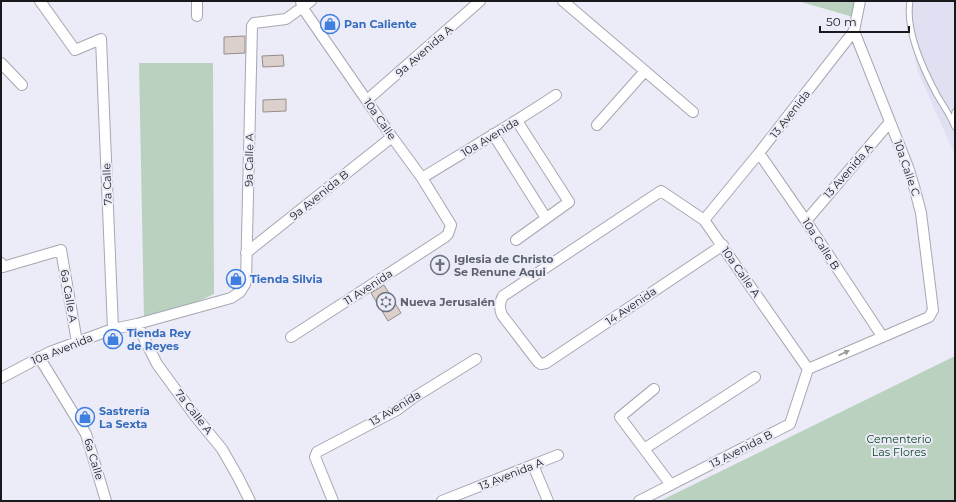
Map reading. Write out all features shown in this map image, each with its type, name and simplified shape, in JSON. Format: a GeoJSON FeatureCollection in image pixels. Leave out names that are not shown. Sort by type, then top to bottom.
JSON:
{"type":"FeatureCollection","features":[{"type":"Feature","properties":{"kind":"street","name":"7a Calle"},"geometry":{"type":"LineString","coordinates":[[40,1],[75,50],[101,39],[113,329]]}},
{"type":"Feature","properties":{"kind":"street"},"geometry":{"type":"LineString","coordinates":[[196,16],[198,1]]}},
{"type":"Feature","properties":{"kind":"street"},"geometry":{"type":"LineString","coordinates":[[302,4],[311,1]]}},
{"type":"Feature","properties":{"kind":"street","name":"9a Avenida A"},"geometry":{"type":"LineString","coordinates":[[367,100],[480,1]]}},
{"type":"Feature","properties":{"kind":"street"},"geometry":{"type":"LineString","coordinates":[[563,1],[693,112]]}},
{"type":"Feature","properties":{"kind":"street","name":"13 Avenida"},"geometry":{"type":"LineString","coordinates":[[704,220],[759,153],[854,31],[860,1]]}},
{"type":"Feature","properties":{"kind":"street","name":"9a Calle A"},"geometry":{"type":"LineString","coordinates":[[240,292],[245,284],[252,26],[254,23],[288,18],[302,4]]}},
{"type":"Feature","properties":{"kind":"street","name":"10a Calle"},"geometry":{"type":"LineString","coordinates":[[302,4],[392,137],[422,178],[451,225],[448,234],[445,237]]}},
{"type":"Feature","properties":{"kind":"street","name":"10a Calle C"},"geometry":{"type":"LineString","coordinates":[[854,31],[908,167],[920,207],[933,310],[929,317],[882,336]]}},
{"type":"Feature","properties":{"kind":"street"},"geometry":{"type":"LineString","coordinates":[[1,63],[22,85]]}},
{"type":"Feature","properties":{"kind":"street"},"geometry":{"type":"LineString","coordinates":[[597,125],[645,71]]}},
{"type":"Feature","properties":{"kind":"street","name":"10a Avenida"},"geometry":{"type":"LineString","coordinates":[[422,178],[493,134],[517,121],[556,95]]}},
{"type":"Feature","properties":{"kind":"street"},"geometry":{"type":"LineString","coordinates":[[516,240],[569,203],[517,121]]}},
{"type":"Feature","properties":{"kind":"street","name":"13 Avenida A"},"geometry":{"type":"LineString","coordinates":[[806,220],[890,122]]}},
{"type":"Feature","properties":{"kind":"street"},"geometry":{"type":"LineString","coordinates":[[493,134],[546,218]]}},
{"type":"Feature","properties":{"kind":"street","name":"9a Avenida B"},"geometry":{"type":"LineString","coordinates":[[246,253],[392,137]]}},
{"type":"Feature","properties":{"kind":"street","name":"10a Calle B"},"geometry":{"type":"LineString","coordinates":[[759,153],[806,220],[882,336]]}},
{"type":"Feature","properties":{"kind":"street","name":"10a Calle A"},"geometry":{"type":"LineString","coordinates":[[538,362],[502,315],[500,305],[504,296],[659,191],[663,191],[704,220],[808,368]]}},
{"type":"Feature","properties":{"kind":"street","name":"11 Avenida"},"geometry":{"type":"LineString","coordinates":[[291,337],[445,237]]}},
{"type":"Feature","properties":{"kind":"street","name":"14 Avenida"},"geometry":{"type":"LineString","coordinates":[[538,362],[541,364],[546,363],[723,245]]}},
{"type":"Feature","properties":{"kind":"street","name":"6a Calle A"},"geometry":{"type":"LineString","coordinates":[[1,263],[3,267],[61,250],[77,342]]}},
{"type":"Feature","properties":{"kind":"street","name":"10a Avenida"},"geometry":{"type":"LineString","coordinates":[[1,378],[39,357],[113,329],[137,324],[231,298],[240,292]]}},
{"type":"Feature","properties":{"kind":"street","name":"7a Calle A"},"geometry":{"type":"LineString","coordinates":[[137,324],[157,364],[195,416],[222,448],[250,501]]}},
{"type":"Feature","properties":{"kind":"street"},"geometry":{"type":"LineString","coordinates":[[808,368],[882,336]]}},
{"type":"Feature","properties":{"kind":"street","name":"6a Calle"},"geometry":{"type":"LineString","coordinates":[[39,357],[86,434],[106,501]]}},
{"type":"Feature","properties":{"kind":"street","name":"13 Avenida"},"geometry":{"type":"LineString","coordinates":[[333,501],[315,457],[318,450],[397,410],[413,398],[476,359]]}},
{"type":"Feature","properties":{"kind":"street","name":"13 Avenida B"},"geometry":{"type":"LineString","coordinates":[[639,501],[791,423],[808,368]]}},
{"type":"Feature","properties":{"kind":"street"},"geometry":{"type":"LineString","coordinates":[[644,449],[755,377]]}},
{"type":"Feature","properties":{"kind":"street"},"geometry":{"type":"LineString","coordinates":[[654,390],[620,417],[671,485]]}},
{"type":"Feature","properties":{"kind":"street","name":"13 Avenida A"},"geometry":{"type":"LineString","coordinates":[[442,501],[558,455]]}},
{"type":"Feature","properties":{"kind":"street"},"geometry":{"type":"LineString","coordinates":[[533,465],[548,501]]}},
{"type":"Feature","properties":{"kind":"lane"},"geometry":{"type":"LineString","coordinates":[[910,1],[912,33],[923,65],[936,94],[954,124]]}},
{"type":"Feature","properties":{"kind":"lane"},"geometry":{"type":"LineString","coordinates":[[954,124],[955,112]]}},
{"type":"Feature","properties":{"kind":"shaded area"},"geometry":{"type":"Polygon","coordinates":[[[911,1],[955,1],[955,155],[918,72],[909,29],[911,1]]]}},
{"type":"Feature","properties":{"kind":"green space"},"geometry":{"type":"Polygon","coordinates":[[[798,1],[855,1],[853,17],[798,1]]]}},
{"type":"Feature","properties":{"kind":"green space"},"geometry":{"type":"Polygon","coordinates":[[[139,63],[213,63],[214,294],[184,308],[144,319],[139,63]]]}},
{"type":"Feature","properties":{"kind":"green space","name":"Cementerio Las Flores"},"geometry":{"type":"Polygon","coordinates":[[[955,356],[955,501],[660,501],[955,356]]]}},
{"type":"Feature","properties":{"kind":"building"},"geometry":{"type":"Polygon","coordinates":[[[245,36],[245,53],[224,54],[224,37],[245,36]]]}},
{"type":"Feature","properties":{"kind":"building"},"geometry":{"type":"Polygon","coordinates":[[[283,55],[284,66],[263,67],[262,56],[283,55]]]}},
{"type":"Feature","properties":{"kind":"building"},"geometry":{"type":"Polygon","coordinates":[[[286,99],[286,111],[263,112],[263,100],[286,99]]]}},
{"type":"Feature","properties":{"kind":"building","name":"Iglesia de Christo Se Renune Aqui"},"geometry":{"type":"Polygon","coordinates":[[[440,256],[448,270],[440,274],[432,260],[440,256]]]}},
{"type":"Feature","properties":{"kind":"building","name":"Nueva Jerusalén"},"geometry":{"type":"Polygon","coordinates":[[[384,285],[401,313],[388,321],[371,293],[384,285]]]}},
{"type":"Feature","properties":{"kind":"building","name":"Tienda Rey de Reyes"},"geometry":{"type":"Polygon","coordinates":[[[117,335],[120,342],[110,345],[108,338],[117,335]]]}},
{"type":"Feature","properties":{"kind":"place","name":"Pan Caliente"},"geometry":{"type":"Point","coordinates":[330,24]}},
{"type":"Feature","properties":{"kind":"place","name":"Iglesia de Christo Se Renune Aqui"},"geometry":{"type":"Point","coordinates":[440,265]}},
{"type":"Feature","properties":{"kind":"place","name":"Tienda Silvia"},"geometry":{"type":"Point","coordinates":[236,279]}},
{"type":"Feature","properties":{"kind":"place","name":"Nueva Jerusalén"},"geometry":{"type":"Point","coordinates":[386,302]}},
{"type":"Feature","properties":{"kind":"place","name":"Tienda Rey de Reyes"},"geometry":{"type":"Point","coordinates":[113,339]}},
{"type":"Feature","properties":{"kind":"place","name":"Sastrería La Sexta"},"geometry":{"type":"Point","coordinates":[85,417]}}]}
